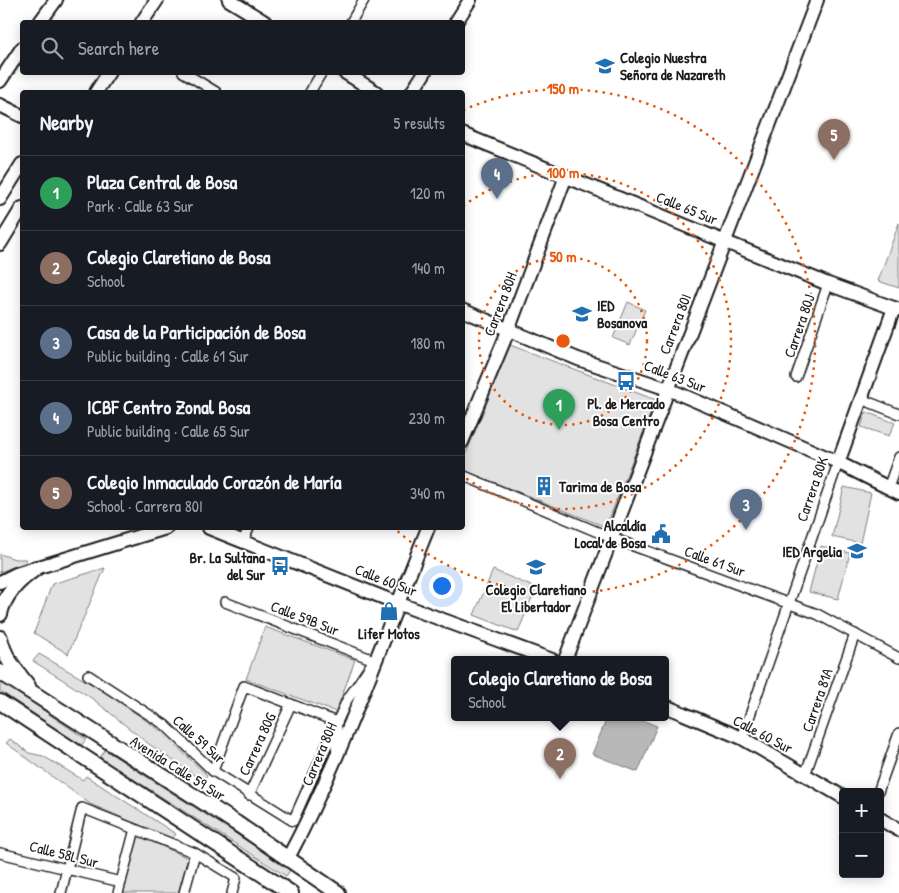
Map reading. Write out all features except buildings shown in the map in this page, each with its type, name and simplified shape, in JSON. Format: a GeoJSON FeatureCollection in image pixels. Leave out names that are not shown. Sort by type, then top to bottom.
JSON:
{"type":"FeatureCollection","features":[{"type":"Feature","properties":{"kind":"main road"},"geometry":{"type":"LineString","coordinates":[[0,614],[8,595],[16,584],[36,568]]}},
{"type":"Feature","properties":{"kind":"main road"},"geometry":{"type":"LineString","coordinates":[[0,638],[4,652],[11,664],[37,696]]}},
{"type":"Feature","properties":{"kind":"main road","name":"Avenida Calle 59 Sur"},"geometry":{"type":"LineString","coordinates":[[0,672],[288,858],[338,893]]}},
{"type":"Feature","properties":{"kind":"main road"},"geometry":{"type":"LineString","coordinates":[[0,702],[283,890]]}},
{"type":"Feature","properties":{"kind":"main road"},"geometry":{"type":"LineString","coordinates":[[0,711],[27,719]]}},
{"type":"Feature","properties":{"kind":"street"},"geometry":{"type":"LineString","coordinates":[[41,20],[56,0]]}},
{"type":"Feature","properties":{"kind":"street"},"geometry":{"type":"LineString","coordinates":[[143,20],[157,0]]}},
{"type":"Feature","properties":{"kind":"street"},"geometry":{"type":"LineString","coordinates":[[229,0],[262,20]]}},
{"type":"Feature","properties":{"kind":"street"},"geometry":{"type":"LineString","coordinates":[[352,20],[364,0]]}},
{"type":"Feature","properties":{"kind":"street"},"geometry":{"type":"LineString","coordinates":[[457,20],[470,0]]}},
{"type":"Feature","properties":{"kind":"street","name":"Carrera 80I"},"geometry":{"type":"LineString","coordinates":[[568,656],[817,0]]}},
{"type":"Feature","properties":{"kind":"street"},"geometry":{"type":"LineString","coordinates":[[0,81],[20,51]]}},
{"type":"Feature","properties":{"kind":"street"},"geometry":{"type":"LineString","coordinates":[[97,90],[107,75]]}},
{"type":"Feature","properties":{"kind":"street"},"geometry":{"type":"LineString","coordinates":[[188,75],[213,90]]}},
{"type":"Feature","properties":{"kind":"street"},"geometry":{"type":"LineString","coordinates":[[311,90],[320,75]]}},
{"type":"Feature","properties":{"kind":"street"},"geometry":{"type":"LineString","coordinates":[[349,75],[373,90]]}},
{"type":"Feature","properties":{"kind":"street"},"geometry":{"type":"LineString","coordinates":[[413,90],[423,75]]}},
{"type":"Feature","properties":{"kind":"street"},"geometry":{"type":"LineString","coordinates":[[0,105],[20,117]]}},
{"type":"Feature","properties":{"kind":"street","name":"Calle 65 Sur"},"geometry":{"type":"LineString","coordinates":[[465,135],[828,284],[896,309]]}},
{"type":"Feature","properties":{"kind":"street"},"geometry":{"type":"LineString","coordinates":[[0,199],[20,167]]}},
{"type":"Feature","properties":{"kind":"street","name":"Carrera 80H"},"geometry":{"type":"LineString","coordinates":[[465,435],[508,330],[566,176]]}},
{"type":"Feature","properties":{"kind":"street"},"geometry":{"type":"LineString","coordinates":[[0,244],[20,211]]}},
{"type":"Feature","properties":{"kind":"street","name":"Carrera 80J"},"geometry":{"type":"LineString","coordinates":[[796,377],[828,284]]}},
{"type":"Feature","properties":{"kind":"street","name":"Carrera 80K"},"geometry":{"type":"LineString","coordinates":[[742,738],[838,463],[896,309]]}},
{"type":"Feature","properties":{"kind":"street","name":"Calle 63 Sur"},"geometry":{"type":"LineString","coordinates":[[465,311],[589,363],[668,389],[838,463],[893,490]]}},
{"type":"Feature","properties":{"kind":"street"},"geometry":{"type":"LineString","coordinates":[[861,399],[899,414]]}},
{"type":"Feature","properties":{"kind":"street"},"geometry":{"type":"LineString","coordinates":[[893,490],[899,457]]}},
{"type":"Feature","properties":{"kind":"street","name":"Calle 61 Sur"},"geometry":{"type":"LineString","coordinates":[[465,476],[612,538],[818,614],[899,658]]}},
{"type":"Feature","properties":{"kind":"street"},"geometry":{"type":"LineString","coordinates":[[0,582],[16,574],[160,530]]}},
{"type":"Feature","properties":{"kind":"street","name":"Calle 60 Sur"},"geometry":{"type":"LineString","coordinates":[[214,530],[397,603],[541,656]]}},
{"type":"Feature","properties":{"kind":"street"},"geometry":{"type":"LineString","coordinates":[[243,541],[248,530]]}},
{"type":"Feature","properties":{"kind":"street","name":"Carrera 80H"},"geometry":{"type":"LineString","coordinates":[[288,858],[308,820],[338,750],[427,530]]}},
{"type":"Feature","properties":{"kind":"street","name":"Calle 59B Sur"},"geometry":{"type":"LineString","coordinates":[[225,602],[374,660]]}},
{"type":"Feature","properties":{"kind":"street","name":"Carrera 81A"},"geometry":{"type":"LineString","coordinates":[[805,775],[855,634]]}},
{"type":"Feature","properties":{"kind":"street","name":"Carrera 80H"},"geometry":{"type":"LineString","coordinates":[[293,821],[347,700],[374,660]]}},
{"type":"Feature","properties":{"kind":"street","name":"Calle 59 Sur"},"geometry":{"type":"LineString","coordinates":[[88,675],[165,726],[213,771],[293,821]]}},
{"type":"Feature","properties":{"kind":"street"},"geometry":{"type":"LineString","coordinates":[[213,771],[244,686],[336,724],[338,750]]}},
{"type":"Feature","properties":{"kind":"street","name":"Carrera 80G"},"geometry":{"type":"LineString","coordinates":[[249,795],[291,704]]}},
{"type":"Feature","properties":{"kind":"street","name":"Calle 60 Sur"},"geometry":{"type":"LineString","coordinates":[[669,708],[742,738],[839,795]]}},
{"type":"Feature","properties":{"kind":"street"},"geometry":{"type":"LineString","coordinates":[[879,788],[899,733]]}},
{"type":"Feature","properties":{"kind":"street"},"geometry":{"type":"LineString","coordinates":[[61,893],[82,808],[195,853],[236,878],[232,893]]}},
{"type":"Feature","properties":{"kind":"street"},"geometry":{"type":"LineString","coordinates":[[884,821],[899,830]]}},
{"type":"Feature","properties":{"kind":"street"},"geometry":{"type":"LineString","coordinates":[[118,893],[135,829]]}},
{"type":"Feature","properties":{"kind":"street","name":"Calle 58L Sur"},"geometry":{"type":"LineString","coordinates":[[0,853],[121,882]]}},
{"type":"Feature","properties":{"kind":"street"},"geometry":{"type":"LineString","coordinates":[[184,893],[195,853]]}},
{"type":"Feature","properties":{"kind":"shaded area"},"geometry":{"type":"Polygon","coordinates":[[[899,223],[899,288],[878,281],[899,223]]]}},
{"type":"Feature","properties":{"kind":"shaded area"},"geometry":{"type":"Polygon","coordinates":[[[628,302],[645,310],[630,345],[613,338],[628,302]]]}},
{"type":"Feature","properties":{"kind":"shaded area"},"geometry":{"type":"Polygon","coordinates":[[[510,345],[656,400],[606,527],[465,471],[465,456],[510,345]]]}},
{"type":"Feature","properties":{"kind":"shaded area"},"geometry":{"type":"Polygon","coordinates":[[[866,412],[895,423],[889,436],[861,427],[866,412]]]}},
{"type":"Feature","properties":{"kind":"shaded area"},"geometry":{"type":"Polygon","coordinates":[[[844,487],[871,493],[860,543],[832,537],[844,487]]]}},
{"type":"Feature","properties":{"kind":"shaded area"},"geometry":{"type":"Polygon","coordinates":[[[821,546],[850,553],[838,599],[809,592],[821,546]]]}},
{"type":"Feature","properties":{"kind":"shaded area"},"geometry":{"type":"Polygon","coordinates":[[[0,554],[15,559],[26,559],[26,562],[0,572],[0,554]]]}},
{"type":"Feature","properties":{"kind":"shaded area"},"geometry":{"type":"Polygon","coordinates":[[[105,568],[68,654],[34,633],[52,584],[105,568]]]}},
{"type":"Feature","properties":{"kind":"shaded area"},"geometry":{"type":"Polygon","coordinates":[[[493,570],[536,588],[518,632],[474,615],[493,570]]]}},
{"type":"Feature","properties":{"kind":"shaded area"},"geometry":{"type":"Polygon","coordinates":[[[265,627],[355,660],[336,712],[246,679],[265,627]]]}},
{"type":"Feature","properties":{"kind":"shaded area"},"geometry":{"type":"Polygon","coordinates":[[[39,654],[102,690],[157,728],[207,775],[204,782],[146,742],[93,699],[33,661],[39,654]]]}},
{"type":"Feature","properties":{"kind":"shaded area"},"geometry":{"type":"Polygon","coordinates":[[[0,681],[86,739],[81,746],[0,691],[0,681]]]}},
{"type":"Feature","properties":{"kind":"shaded area"},"geometry":{"type":"Polygon","coordinates":[[[606,721],[644,721],[657,726],[638,772],[592,754],[606,721]]]}},
{"type":"Feature","properties":{"kind":"shaded area"},"geometry":{"type":"Polygon","coordinates":[[[10,739],[29,753],[43,756],[83,780],[86,776],[176,834],[172,839],[90,804],[6,743],[10,739]]]}},
{"type":"Feature","properties":{"kind":"shaded area"},"geometry":{"type":"Polygon","coordinates":[[[105,750],[291,869],[286,876],[100,758],[105,750]]]}},
{"type":"Feature","properties":{"kind":"shaded area"},"geometry":{"type":"Polygon","coordinates":[[[135,834],[188,858],[178,893],[119,893],[135,834]]]}},
{"type":"Feature","properties":{"kind":"place","name":"Colegio Nuestra Señora de Nazareth"},"geometry":{"type":"Point","coordinates":[605,66]}},
{"type":"Feature","properties":{"kind":"place","name":"Colegio Inmaculado Corazón de María"},"geometry":{"type":"Point","coordinates":[834,160]}},
{"type":"Feature","properties":{"kind":"place","name":"ICBF Centro Zonal Bosa"},"geometry":{"type":"Point","coordinates":[497,199]}},
{"type":"Feature","properties":{"kind":"place","name":"IED Bosanova"},"geometry":{"type":"Point","coordinates":[582,314]}},
{"type":"Feature","properties":{"kind":"place","name":"Pl. de Mercado Bosa Centro"},"geometry":{"type":"Point","coordinates":[626,381]}},
{"type":"Feature","properties":{"kind":"place","name":"Plaza Central de Bosa"},"geometry":{"type":"Point","coordinates":[559,430]}},
{"type":"Feature","properties":{"kind":"place","name":"Tarima de Bosa"},"geometry":{"type":"Point","coordinates":[544,486]}},
{"type":"Feature","properties":{"kind":"place","name":"Casa de la Participación de Bosa"},"geometry":{"type":"Point","coordinates":[746,530]}},
{"type":"Feature","properties":{"kind":"place","name":"Alcaldía Local de Bosa"},"geometry":{"type":"Point","coordinates":[661,534]}},
{"type":"Feature","properties":{"kind":"place","name":"IED Argelia"},"geometry":{"type":"Point","coordinates":[857,551]}},
{"type":"Feature","properties":{"kind":"place","name":"Br. La Sultana del Sur"},"geometry":{"type":"Point","coordinates":[280,566]}},
{"type":"Feature","properties":{"kind":"place","name":"Colegio Claretiano El Libertador"},"geometry":{"type":"Point","coordinates":[536,567]}},
{"type":"Feature","properties":{"kind":"place","name":"Lifer Motos"},"geometry":{"type":"Point","coordinates":[389,611]}},
{"type":"Feature","properties":{"kind":"place","name":"Colegio Claretiano de Bosa"},"geometry":{"type":"Point","coordinates":[560,779]}}]}
